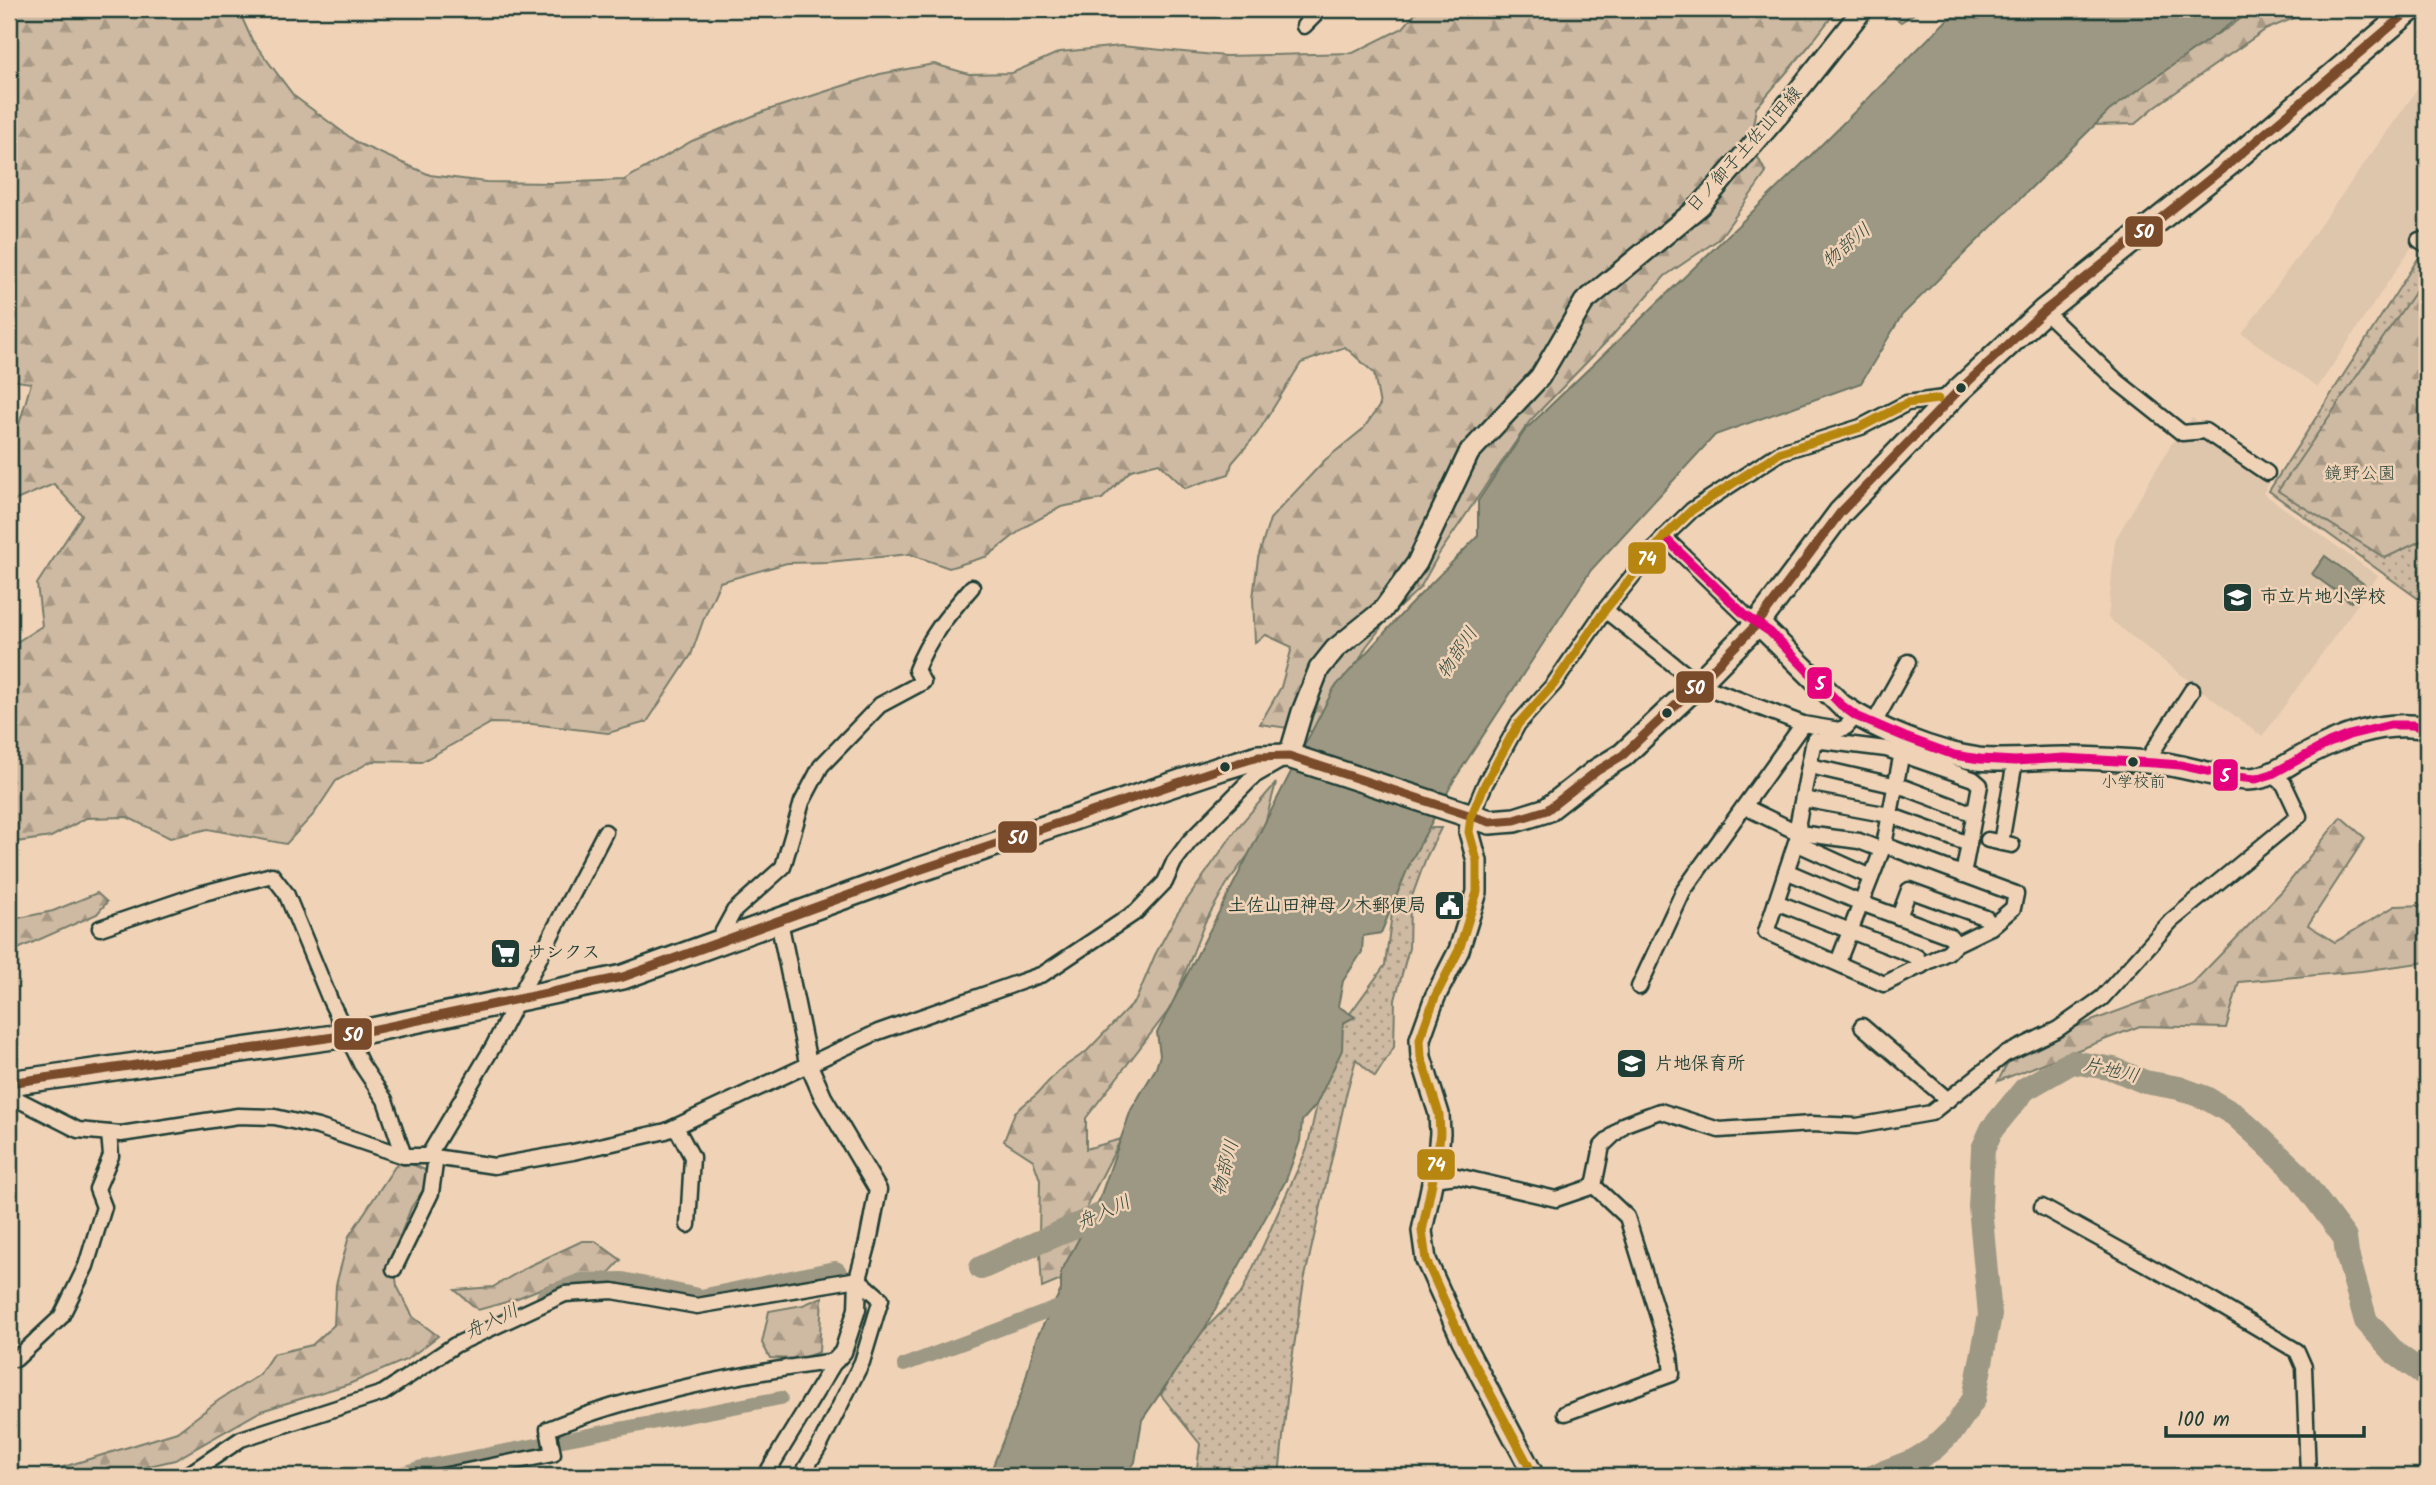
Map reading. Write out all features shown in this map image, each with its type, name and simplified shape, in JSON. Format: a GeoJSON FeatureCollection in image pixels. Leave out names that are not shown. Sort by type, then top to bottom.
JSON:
{"type":"FeatureCollection","features":[{"type":"Feature","properties":{"kind":"highway"},"geometry":{"type":"LineString","coordinates":[[9,1083],[348,1035],[623,977],[907,874],[1258,757],[1297,758],[1490,822],[1515,820],[1547,810],[1597,771],[1623,755],[1698,684],[1758,623],[1840,513],[1952,397],[2044,311],[2230,163],[2411,9]]}},
{"type":"Feature","properties":{"kind":"main road","name":"日ノ御子土佐山田線"},"geometry":{"type":"LineString","coordinates":[[1297,758],[1302,712],[1319,669],[1335,649],[1382,611],[1418,563],[1469,453],[1540,377],[1584,302],[1700,206],[1783,110],[1863,9]]}},
{"type":"Feature","properties":{"kind":"main road"},"geometry":{"type":"LineString","coordinates":[[1758,623],[1841,705],[1903,745],[1954,755],[2015,761],[2064,758],[2146,762],[2180,765],[2235,778],[2256,779],[2272,774],[2349,735],[2390,725],[2427,728]]}},
{"type":"Feature","properties":{"kind":"main road"},"geometry":{"type":"LineString","coordinates":[[1463,814],[1477,861],[1477,892],[1459,950],[1435,997],[1420,1039],[1421,1057],[1439,1114],[1438,1154],[1422,1231],[1426,1260],[1462,1340],[1534,1476]]}},
{"type":"Feature","properties":{"kind":"street"},"geometry":{"type":"LineString","coordinates":[[1304,26],[1317,9]]}},
{"type":"Feature","properties":{"kind":"street"},"geometry":{"type":"LineString","coordinates":[[2044,311],[2118,382],[2182,433],[2205,431],[2267,472]]}},
{"type":"Feature","properties":{"kind":"street"},"geometry":{"type":"LineString","coordinates":[[1463,814],[1485,783],[1518,724],[1554,684],[1605,610],[1664,537],[1692,510],[1781,452],[1861,428],[1907,403],[1952,397]]}},
{"type":"Feature","properties":{"kind":"street"},"geometry":{"type":"LineString","coordinates":[[1664,537],[1745,615],[1758,623]]}},
{"type":"Feature","properties":{"kind":"street"},"geometry":{"type":"LineString","coordinates":[[715,945],[734,911],[783,867],[802,802],[821,766],[880,705],[923,682],[916,670],[925,648],[938,626],[972,587]]}},
{"type":"Feature","properties":{"kind":"street"},"geometry":{"type":"LineString","coordinates":[[1605,610],[1698,684],[1803,724],[1839,730],[1865,720],[1908,662]]}},
{"type":"Feature","properties":{"kind":"street"},"geometry":{"type":"LineString","coordinates":[[2146,762],[2192,690]]}},
{"type":"Feature","properties":{"kind":"street"},"geometry":{"type":"LineString","coordinates":[[1639,987],[1684,890],[1803,724]]}},
{"type":"Feature","properties":{"kind":"street"},"geometry":{"type":"LineString","coordinates":[[1798,838],[1859,841],[2016,894],[2013,908],[1991,927],[1884,984],[1766,932],[1798,838],[1798,822],[1814,740],[1886,749],[1903,745],[1980,785],[1963,874]]}},
{"type":"Feature","properties":{"kind":"street"},"geometry":{"type":"LineString","coordinates":[[1838,962],[1883,848],[1903,745]]}},
{"type":"Feature","properties":{"kind":"street"},"geometry":{"type":"LineString","coordinates":[[9,1095],[78,1130],[121,1134],[238,1115],[275,1117],[318,1126],[404,1156],[432,1156],[494,1166],[666,1131],[878,1032],[1043,974],[1136,912],[1165,883],[1174,862],[1189,842],[1254,776],[1297,758]]}},
{"type":"Feature","properties":{"kind":"street"},"geometry":{"type":"LineString","coordinates":[[2000,843],[2015,761]]}},
{"type":"Feature","properties":{"kind":"street"},"geometry":{"type":"LineString","coordinates":[[1810,766],[1895,786],[1974,814]]}},
{"type":"Feature","properties":{"kind":"street"},"geometry":{"type":"LineString","coordinates":[[1594,1186],[1602,1146],[1625,1124],[1660,1111],[1719,1130],[1811,1124],[1857,1126],[1931,1113],[2004,1055],[2058,1029],[2102,998],[2171,921],[2299,816],[2284,785],[2272,774]]}},
{"type":"Feature","properties":{"kind":"street"},"geometry":{"type":"LineString","coordinates":[[1803,799],[1889,816],[1969,844]]}},
{"type":"Feature","properties":{"kind":"street"},"geometry":{"type":"LineString","coordinates":[[1745,807],[1871,877]]}},
{"type":"Feature","properties":{"kind":"street"},"geometry":{"type":"LineString","coordinates":[[394,1269],[431,1193],[432,1156],[519,1000],[605,832]]}},
{"type":"Feature","properties":{"kind":"street"},"geometry":{"type":"LineString","coordinates":[[1786,871],[1861,903],[1950,936],[1956,944]]}},
{"type":"Feature","properties":{"kind":"street"},"geometry":{"type":"LineString","coordinates":[[100,928],[200,894],[272,875],[286,893],[330,1000],[361,1064],[384,1100],[404,1156]]}},
{"type":"Feature","properties":{"kind":"street"},"geometry":{"type":"LineString","coordinates":[[1899,918],[1909,890],[1986,918],[1991,927]]}},
{"type":"Feature","properties":{"kind":"street"},"geometry":{"type":"LineString","coordinates":[[1776,902],[1917,957],[1921,966]]}},
{"type":"Feature","properties":{"kind":"street"},"geometry":{"type":"LineString","coordinates":[[765,1476],[835,1361],[844,1352],[857,1310],[858,1279],[869,1242],[878,1190],[823,1097],[808,1063],[779,921]]}},
{"type":"Feature","properties":{"kind":"street"},"geometry":{"type":"LineString","coordinates":[[1862,1026],[1948,1100]]}},
{"type":"Feature","properties":{"kind":"street"},"geometry":{"type":"LineString","coordinates":[[676,1127],[692,1157],[688,1225]]}},
{"type":"Feature","properties":{"kind":"street"},"geometry":{"type":"LineString","coordinates":[[16,1359],[61,1317],[86,1266],[104,1207],[97,1189],[111,1156],[109,1133]]}},
{"type":"Feature","properties":{"kind":"street"},"geometry":{"type":"LineString","coordinates":[[1431,1184],[1457,1176],[1556,1199],[1594,1186]]}},
{"type":"Feature","properties":{"kind":"street"},"geometry":{"type":"LineString","coordinates":[[1565,1413],[1672,1374],[1670,1355],[1627,1217],[1594,1186]]}},
{"type":"Feature","properties":{"kind":"street"},"geometry":{"type":"LineString","coordinates":[[2042,1207],[2297,1351],[2304,1367],[2308,1476]]}},
{"type":"Feature","properties":{"kind":"street"},"geometry":{"type":"LineString","coordinates":[[186,1476],[241,1439],[383,1393],[455,1345],[565,1294],[612,1291],[697,1306],[858,1279]]}},
{"type":"Feature","properties":{"kind":"street"},"geometry":{"type":"LineString","coordinates":[[801,1476],[820,1445],[862,1362],[881,1299],[858,1279]]}},
{"type":"Feature","properties":{"kind":"street"},"geometry":{"type":"LineString","coordinates":[[442,1476],[552,1454],[548,1429],[592,1411],[760,1371],[835,1361]]}},
{"type":"Feature","properties":{"kind":"shaded area"},"geometry":{"type":"Polygon","coordinates":[[[2427,76],[2427,250],[2415,242],[2318,387],[2242,334],[2427,76]]]}},
{"type":"Feature","properties":{"kind":"shaded area","name":"市立片地小学校"},"geometry":{"type":"Polygon","coordinates":[[[2192,418],[2274,475],[2263,493],[2378,576],[2262,737],[2108,618],[2115,540],[2171,444],[2192,418]]]}},
{"type":"Feature","properties":{"kind":"green space"},"geometry":{"type":"Polygon","coordinates":[[[9,9],[238,9],[252,40],[294,96],[359,144],[430,175],[486,182],[553,183],[624,180],[692,141],[765,111],[880,74],[934,64],[969,74],[1012,73],[1060,52],[1121,46],[1225,56],[1353,53],[1403,28],[1419,9],[1851,9],[1833,15],[1756,108],[1750,142],[1766,173],[1719,239],[1665,276],[1530,421],[1439,554],[1420,588],[1390,616],[1366,647],[1322,733],[1260,724],[1281,687],[1292,647],[1266,635],[1255,642],[1253,598],[1258,558],[1270,519],[1325,460],[1363,429],[1380,405],[1374,373],[1345,347],[1301,363],[1257,434],[1232,463],[1229,474],[1185,488],[1159,463],[1131,470],[1102,499],[1061,507],[1026,526],[988,556],[949,568],[910,554],[787,563],[720,582],[691,655],[647,722],[608,733],[532,724],[491,723],[421,762],[372,761],[336,781],[314,814],[286,844],[208,829],[170,838],[127,817],[86,818],[51,837],[9,843],[9,647],[42,626],[37,584],[82,515],[54,484],[9,503],[9,432],[19,425],[31,383],[9,380],[9,9]]]}},
{"type":"Feature","properties":{"kind":"green space"},"geometry":{"type":"Polygon","coordinates":[[[1883,9],[1921,9],[1901,22],[1883,9]]]}},
{"type":"Feature","properties":{"kind":"green space"},"geometry":{"type":"Polygon","coordinates":[[[2254,9],[2316,9],[2265,30],[2156,106],[2135,124],[2092,125],[2115,96],[2177,56],[2228,28],[2254,9]]]}},
{"type":"Feature","properties":{"kind":"green space","name":"鏡野公園"},"geometry":{"type":"Polygon","coordinates":[[[2419,257],[2427,262],[2427,605],[2269,491],[2419,257]]]}},
{"type":"Feature","properties":{"kind":"green space","name":"鏡野公園"},"geometry":{"type":"Polygon","coordinates":[[[2418,287],[2427,332],[2427,475],[2419,490],[2427,502],[2427,538],[2385,558],[2278,491],[2418,287]]]}},
{"type":"Feature","properties":{"kind":"green space"},"geometry":{"type":"Polygon","coordinates":[[[1276,783],[1261,838],[1228,882],[1205,922],[1172,1006],[1086,1118],[1086,1149],[1121,1139],[1089,1201],[1068,1277],[1042,1288],[1040,1180],[1033,1160],[1004,1141],[1015,1112],[1037,1094],[1058,1071],[1087,1051],[1136,1000],[1155,955],[1177,914],[1238,827],[1276,783]]]}},
{"type":"Feature","properties":{"kind":"green space"},"geometry":{"type":"Polygon","coordinates":[[[2341,817],[2365,838],[2308,925],[2335,942],[2395,906],[2427,905],[2427,962],[2239,982],[2226,1028],[2140,1026],[1998,1081],[2014,1050],[2193,983],[2282,891],[2341,817]]]}},
{"type":"Feature","properties":{"kind":"green space"},"geometry":{"type":"Polygon","coordinates":[[[1424,828],[1441,828],[1426,858],[1410,902],[1409,948],[1395,1000],[1394,1047],[1375,1077],[1356,1059],[1347,1091],[1304,1281],[1289,1379],[1279,1476],[1196,1476],[1200,1444],[1161,1395],[1190,1344],[1242,1292],[1307,1149],[1323,1078],[1346,1019],[1385,965],[1396,884],[1424,828]]]}},
{"type":"Feature","properties":{"kind":"green space"},"geometry":{"type":"Polygon","coordinates":[[[97,893],[107,902],[97,914],[9,953],[9,920],[53,911],[97,893]]]}},
{"type":"Feature","properties":{"kind":"green space"},"geometry":{"type":"Polygon","coordinates":[[[400,1159],[434,1174],[411,1208],[393,1254],[397,1286],[413,1317],[438,1336],[408,1359],[349,1384],[261,1411],[175,1460],[106,1476],[34,1476],[177,1432],[219,1400],[259,1375],[273,1354],[312,1345],[334,1325],[336,1285],[349,1236],[400,1159]]]}},
{"type":"Feature","properties":{"kind":"green space"},"geometry":{"type":"Polygon","coordinates":[[[582,1241],[595,1241],[621,1260],[606,1276],[585,1283],[552,1284],[510,1301],[478,1310],[455,1290],[493,1287],[529,1266],[582,1241]]]}},
{"type":"Feature","properties":{"kind":"green space"},"geometry":{"type":"Polygon","coordinates":[[[822,1297],[819,1352],[799,1359],[770,1358],[762,1343],[769,1311],[803,1305],[822,1297]]]}},
{"type":"Feature","properties":{"kind":"water","name":"物部川"},"geometry":{"type":"Polygon","coordinates":[[[1964,9],[2251,9],[2109,111],[1902,315],[1861,383],[1715,435],[1591,570],[1454,780],[1410,863],[1381,933],[1363,936],[1362,952],[1343,981],[1338,1006],[1355,1017],[1343,1023],[1342,1050],[1316,1105],[1302,1121],[1300,1141],[1286,1180],[1205,1328],[1142,1420],[1135,1462],[1126,1476],[989,1476],[1022,1392],[1036,1339],[1061,1290],[1061,1272],[1098,1203],[1131,1110],[1156,1068],[1160,1055],[1157,1033],[1334,688],[1478,536],[1478,501],[1526,429],[1800,166],[1947,20],[1964,9]]]}},
{"type":"Feature","properties":{"kind":"water"},"geometry":{"type":"Polygon","coordinates":[[[2325,556],[2364,584],[2351,602],[2312,574],[2325,556]]]}},
{"type":"Feature","properties":{"kind":"waterway","name":"片地川"},"geometry":{"type":"LineString","coordinates":[[1874,1476],[1913,1461],[1933,1449],[1954,1429],[1974,1399],[1990,1315],[1980,1207],[1983,1149],[1992,1129],[2025,1089],[2072,1062],[2114,1069],[2145,1082],[2179,1088],[2206,1098],[2235,1115],[2296,1172],[2345,1238],[2366,1321],[2396,1354],[2427,1376]]}},
{"type":"Feature","properties":{"kind":"waterway","name":"舟入川"},"geometry":{"type":"LineString","coordinates":[[981,1268],[1118,1207]]}},
{"type":"Feature","properties":{"kind":"waterway","name":"舟入川"},"geometry":{"type":"LineString","coordinates":[[548,1298],[582,1285],[622,1284],[702,1301],[835,1273]]}},
{"type":"Feature","properties":{"kind":"waterway"},"geometry":{"type":"LineString","coordinates":[[904,1365],[1069,1303]]}},
{"type":"Feature","properties":{"kind":"waterway"},"geometry":{"type":"LineString","coordinates":[[394,1476],[422,1467],[781,1398]]}},
{"type":"Feature","properties":{"kind":"transit line","name":"50"},"geometry":{"type":"LineString","coordinates":[[9,1083],[348,1035],[623,977],[907,874],[1258,757],[1289,756],[1490,822],[1515,820],[1547,810],[1597,771],[1623,755],[1698,684],[1758,623],[1840,513],[1957,392],[2044,311],[2230,163],[2411,9]]}},
{"type":"Feature","properties":{"kind":"transit line","name":"74"},"geometry":{"type":"LineString","coordinates":[[1534,1476],[1462,1340],[1426,1260],[1422,1231],[1440,1133],[1439,1114],[1421,1057],[1420,1039],[1435,997],[1459,950],[1477,892],[1477,861],[1469,832],[1471,817],[1485,784],[1518,724],[1554,684],[1605,610],[1664,537],[1692,510],[1781,452],[1861,427],[1907,403],[1938,399]]}},
{"type":"Feature","properties":{"kind":"transit line","name":"5"},"geometry":{"type":"LineString","coordinates":[[1664,537],[1745,615],[1770,632],[1841,705],[1856,716],[1954,755],[2015,761],[2064,758],[2180,765],[2256,779],[2272,774],[2349,735],[2390,725],[2427,728]]}},
{"type":"Feature","properties":{"kind":"place","name":"市立片地小学校"},"geometry":{"type":"Point","coordinates":[2237,597]}},
{"type":"Feature","properties":{"kind":"place","name":"小学校前"},"geometry":{"type":"Point","coordinates":[2133,762]}},
{"type":"Feature","properties":{"kind":"place","name":"土佐山田神母ノ木郵便局"},"geometry":{"type":"Point","coordinates":[1449,906]}},
{"type":"Feature","properties":{"kind":"place","name":"サンクス"},"geometry":{"type":"Point","coordinates":[505,953]}},
{"type":"Feature","properties":{"kind":"place","name":"片地保育所"},"geometry":{"type":"Point","coordinates":[1632,1064]}}]}
